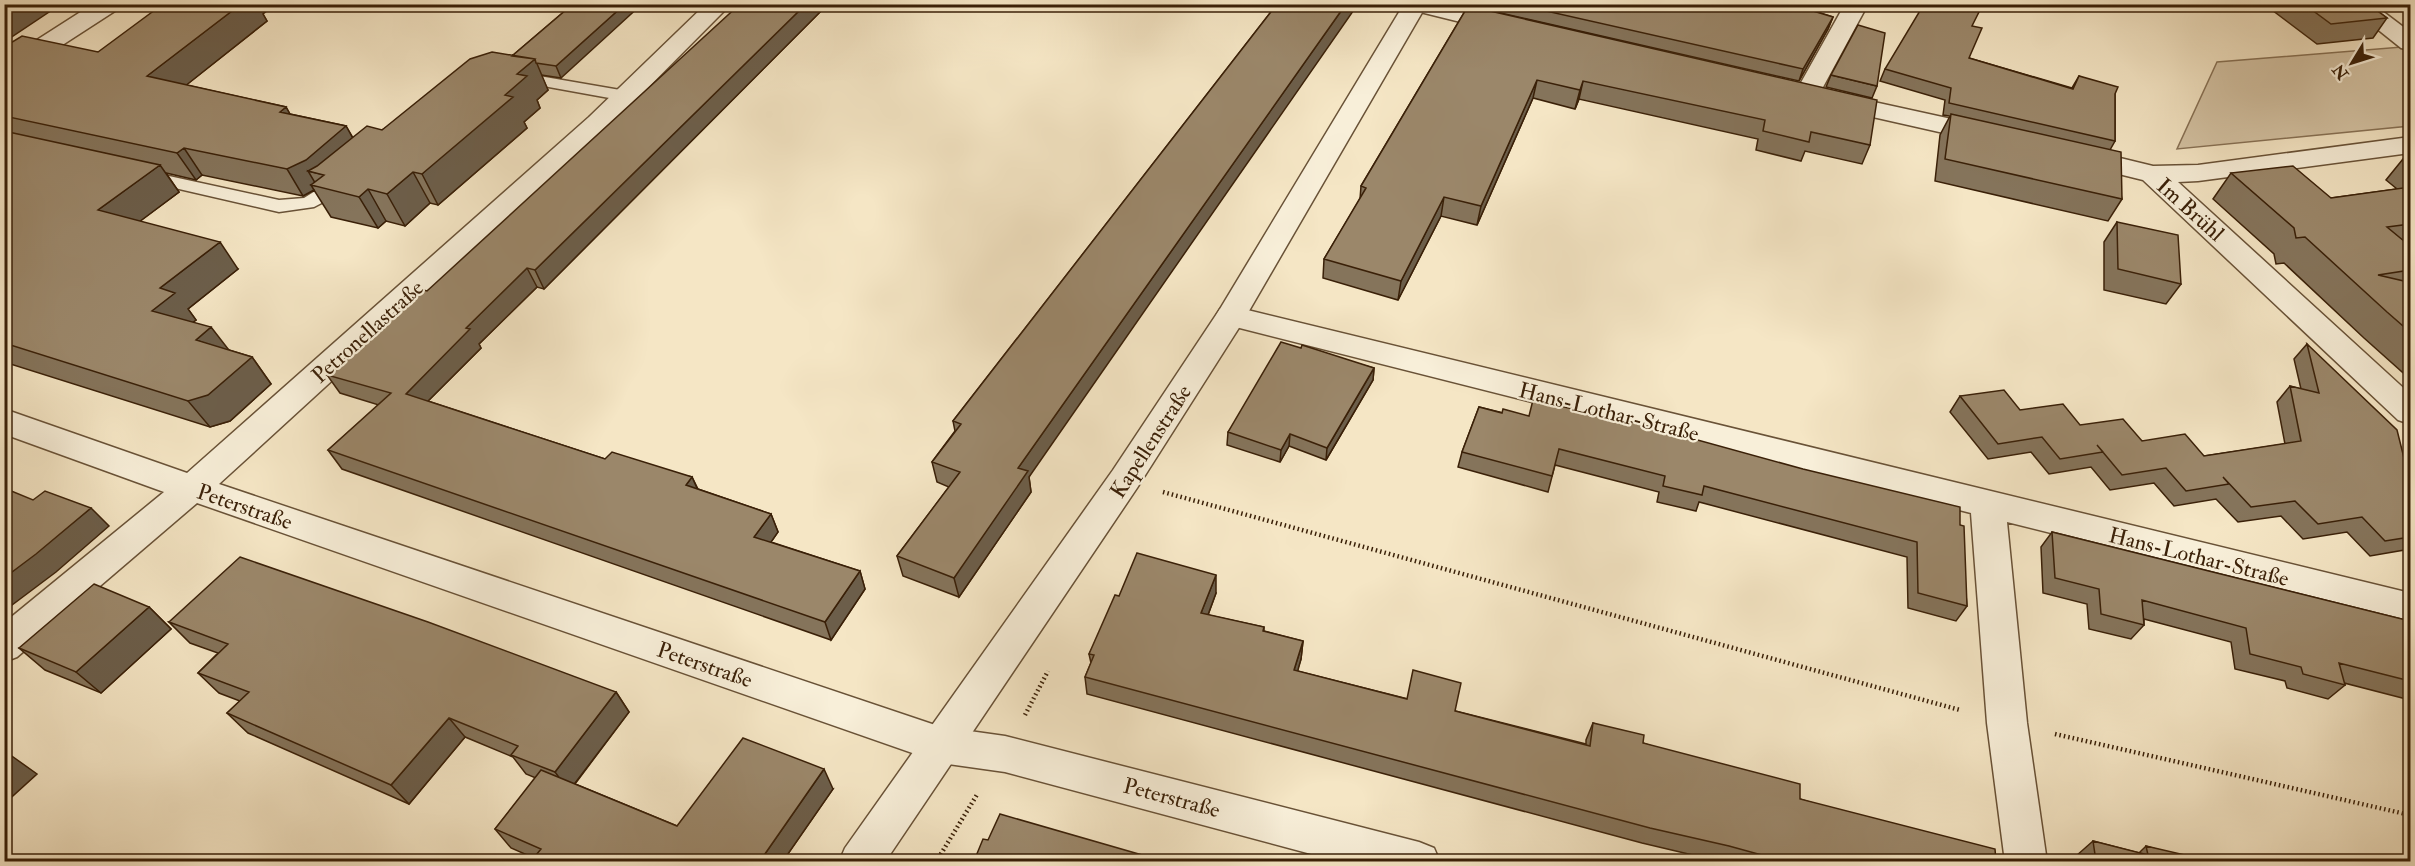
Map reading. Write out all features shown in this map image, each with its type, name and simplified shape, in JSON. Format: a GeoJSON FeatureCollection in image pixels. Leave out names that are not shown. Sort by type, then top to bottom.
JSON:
{"type":"FeatureCollection","features":[{"type":"Feature","properties":{"kind":"street"},"geometry":{"type":"LineString","coordinates":[[4,72],[110,4]]}},
{"type":"Feature","properties":{"kind":"street","name":"Petronellastraße"},"geometry":{"type":"LineString","coordinates":[[4,646],[192,488],[626,96],[720,4]]}},
{"type":"Feature","properties":{"kind":"street"},"geometry":{"type":"LineString","coordinates":[[1416,4],[1531,32]]}},
{"type":"Feature","properties":{"kind":"street","name":"Kapellenstraße"},"geometry":{"type":"LineString","coordinates":[[860,861],[1125,479],[1231,316],[1416,4]]}},
{"type":"Feature","properties":{"kind":"street"},"geometry":{"type":"LineString","coordinates":[[1857,4],[1795,92],[2014,141]]}},
{"type":"Feature","properties":{"kind":"street"},"geometry":{"type":"LineString","coordinates":[[2357,4],[2410,43]]}},
{"type":"Feature","properties":{"kind":"street"},"geometry":{"type":"LineString","coordinates":[[2153,174],[2198,173],[2410,144]]}},
{"type":"Feature","properties":{"kind":"street","name":"Im Brühl"},"geometry":{"type":"LineString","coordinates":[[2060,151],[2153,174],[2410,412]]}},
{"type":"Feature","properties":{"kind":"street","name":"Hans-Lothar-Straße"},"geometry":{"type":"LineString","coordinates":[[1231,316],[2410,608]]}},
{"type":"Feature","properties":{"kind":"street","name":"Peterstraße"},"geometry":{"type":"LineString","coordinates":[[4,421],[192,488],[941,745],[1005,754],[1419,861]]}},
{"type":"Feature","properties":{"kind":"street"},"geometry":{"type":"LineString","coordinates":[[1988,505],[2007,723],[2026,861]]}},
{"type":"Feature","properties":{"kind":"lane"},"geometry":{"type":"LineString","coordinates":[[499,77],[506,76],[626,96]]}},
{"type":"Feature","properties":{"kind":"lane"},"geometry":{"type":"LineString","coordinates":[[128,172],[279,206],[309,202],[329,192],[356,171]]}},
{"type":"Feature","properties":{"kind":"path"},"geometry":{"type":"LineString","coordinates":[[1125,479],[2007,723],[2410,815]]}},
{"type":"Feature","properties":{"kind":"shaded area"},"geometry":{"type":"Polygon","coordinates":[[[2402,47],[2410,53],[2410,126],[2177,149],[2217,62],[2402,47]]]}},
{"type":"Feature","properties":{"kind":"building"},"geometry":{"type":"Polygon","coordinates":[[[163,4],[241,4],[147,76],[286,107],[280,112],[346,126],[306,160],[287,169],[184,148],[177,153],[4,116],[4,69],[8,67],[4,66],[4,47],[22,36],[98,52],[163,4]]]}},
{"type":"Feature","properties":{"kind":"building"},"geometry":{"type":"Polygon","coordinates":[[[573,4],[625,4],[556,66],[536,63],[535,59],[512,56],[573,4]]]}},
{"type":"Feature","properties":{"kind":"building"},"geometry":{"type":"Polygon","coordinates":[[[740,4],[806,4],[535,270],[527,268],[466,328],[470,329],[406,394],[605,459],[612,452],[692,477],[686,485],[771,514],[754,537],[860,571],[825,622],[328,450],[391,393],[327,375],[420,289],[427,291],[740,4]]]}},
{"type":"Feature","properties":{"kind":"building"},"geometry":{"type":"Polygon","coordinates":[[[1277,4],[1346,4],[1018,468],[1028,471],[954,578],[897,556],[960,472],[932,462],[961,424],[953,421],[1277,4]]]}},
{"type":"Feature","properties":{"kind":"building"},"geometry":{"type":"Polygon","coordinates":[[[1515,4],[1790,4],[1833,17],[1803,69],[1515,4]]]}},
{"type":"Feature","properties":{"kind":"building"},"geometry":{"type":"Polygon","coordinates":[[[1924,4],[1983,4],[1972,26],[1982,28],[1969,58],[2073,89],[2079,76],[2118,87],[2115,94],[2115,141],[1949,103],[1951,88],[1885,69],[1924,4]]]}},
{"type":"Feature","properties":{"kind":"building"},"geometry":{"type":"Polygon","coordinates":[[[2304,4],[2368,4],[2387,18],[2331,24],[2304,4]]]}},
{"type":"Feature","properties":{"kind":"building"},"geometry":{"type":"Polygon","coordinates":[[[1468,6],[1877,100],[1870,145],[1811,132],[1809,142],[1763,131],[1765,120],[1583,81],[1580,90],[1537,80],[1481,206],[1444,197],[1401,281],[1324,259],[1366,188],[1361,186],[1468,6]]]}},
{"type":"Feature","properties":{"kind":"building"},"geometry":{"type":"Polygon","coordinates":[[[1858,25],[1885,33],[1877,86],[1831,75],[1858,25]]]}},
{"type":"Feature","properties":{"kind":"building"},"geometry":{"type":"Polygon","coordinates":[[[492,52],[535,59],[517,74],[527,76],[505,95],[513,97],[422,174],[413,172],[387,194],[368,189],[359,197],[311,185],[324,175],[308,171],[367,126],[382,130],[470,59],[492,52]]]}},
{"type":"Feature","properties":{"kind":"building"},"geometry":{"type":"Polygon","coordinates":[[[1951,114],[2121,152],[2122,199],[1945,159],[1951,114]]]}},
{"type":"Feature","properties":{"kind":"building"},"geometry":{"type":"Polygon","coordinates":[[[4,131],[160,165],[98,210],[220,242],[160,288],[175,293],[152,311],[211,327],[196,340],[252,357],[208,395],[188,401],[4,343],[4,131]]]}},
{"type":"Feature","properties":{"kind":"building"},"geometry":{"type":"Polygon","coordinates":[[[2293,166],[2331,198],[2410,187],[2410,224],[2387,227],[2410,246],[2410,270],[2378,275],[2410,284],[2410,332],[2305,237],[2296,238],[2294,228],[2231,173],[2293,166]]]}},
{"type":"Feature","properties":{"kind":"building"},"geometry":{"type":"Polygon","coordinates":[[[2117,222],[2178,235],[2181,284],[2118,269],[2117,222]]]}},
{"type":"Feature","properties":{"kind":"building"},"geometry":{"type":"Polygon","coordinates":[[[1281,342],[1301,348],[1302,345],[1374,368],[1327,448],[1290,434],[1281,450],[1228,432],[1281,342]]]}},
{"type":"Feature","properties":{"kind":"building"},"geometry":{"type":"Polygon","coordinates":[[[2307,344],[2397,430],[2410,482],[2410,537],[2385,541],[2362,517],[2318,524],[2295,501],[2251,507],[2223,477],[2229,484],[2186,491],[2166,468],[2122,475],[2103,452],[2060,459],[2042,437],[1998,444],[1960,396],[2004,390],[2020,410],[2063,404],[2080,425],[2123,419],[2142,441],[2185,434],[2204,456],[2301,441],[2290,386],[2319,393],[2307,344]]]}},
{"type":"Feature","properties":{"kind":"building"},"geometry":{"type":"Polygon","coordinates":[[[1533,400],[1636,423],[1803,469],[1960,507],[1960,525],[1964,526],[1967,606],[1918,593],[1917,542],[1704,486],[1702,495],[1663,486],[1665,476],[1559,449],[1552,476],[1462,452],[1479,407],[1502,413],[1503,409],[1529,416],[1533,400]]]}},
{"type":"Feature","properties":{"kind":"building"},"geometry":{"type":"Polygon","coordinates":[[[4,488],[33,500],[45,491],[91,508],[4,578],[4,488]]]}},
{"type":"Feature","properties":{"kind":"building"},"geometry":{"type":"Polygon","coordinates":[[[2052,532],[2410,621],[2410,681],[2339,663],[2345,685],[2303,674],[2301,667],[2250,654],[2246,628],[2142,600],[2144,625],[2101,614],[2099,589],[2055,578],[2052,532]]]}},
{"type":"Feature","properties":{"kind":"building"},"geometry":{"type":"Polygon","coordinates":[[[1137,553],[1216,575],[1201,613],[1264,627],[1263,631],[1303,641],[1294,670],[1407,699],[1413,670],[1461,683],[1455,711],[1590,746],[1593,723],[1644,735],[1643,743],[1800,784],[1800,799],[1995,849],[1996,861],[1784,861],[1650,828],[1085,677],[1094,655],[1089,654],[1115,595],[1119,596],[1137,553]]]}},
{"type":"Feature","properties":{"kind":"building"},"geometry":{"type":"Polygon","coordinates":[[[240,557],[428,622],[616,692],[555,772],[511,755],[518,746],[449,718],[391,785],[227,713],[249,692],[198,673],[228,644],[169,622],[240,557]]]}},
{"type":"Feature","properties":{"kind":"building"},"geometry":{"type":"Polygon","coordinates":[[[94,584],[149,607],[76,672],[19,648],[94,584]]]}},
{"type":"Feature","properties":{"kind":"building"},"geometry":{"type":"Polygon","coordinates":[[[743,738],[824,769],[760,861],[531,861],[541,849],[495,829],[541,770],[677,826],[743,738]]]}},
{"type":"Feature","properties":{"kind":"building"},"geometry":{"type":"Polygon","coordinates":[[[1000,814],[1163,861],[974,861],[983,839],[988,840],[1000,814]]]}},
{"type":"Feature","properties":{"kind":"building"},"geometry":{"type":"Polygon","coordinates":[[[2093,841],[2148,855],[2146,846],[2198,858],[2198,861],[2096,861],[2093,841]]]}}]}
